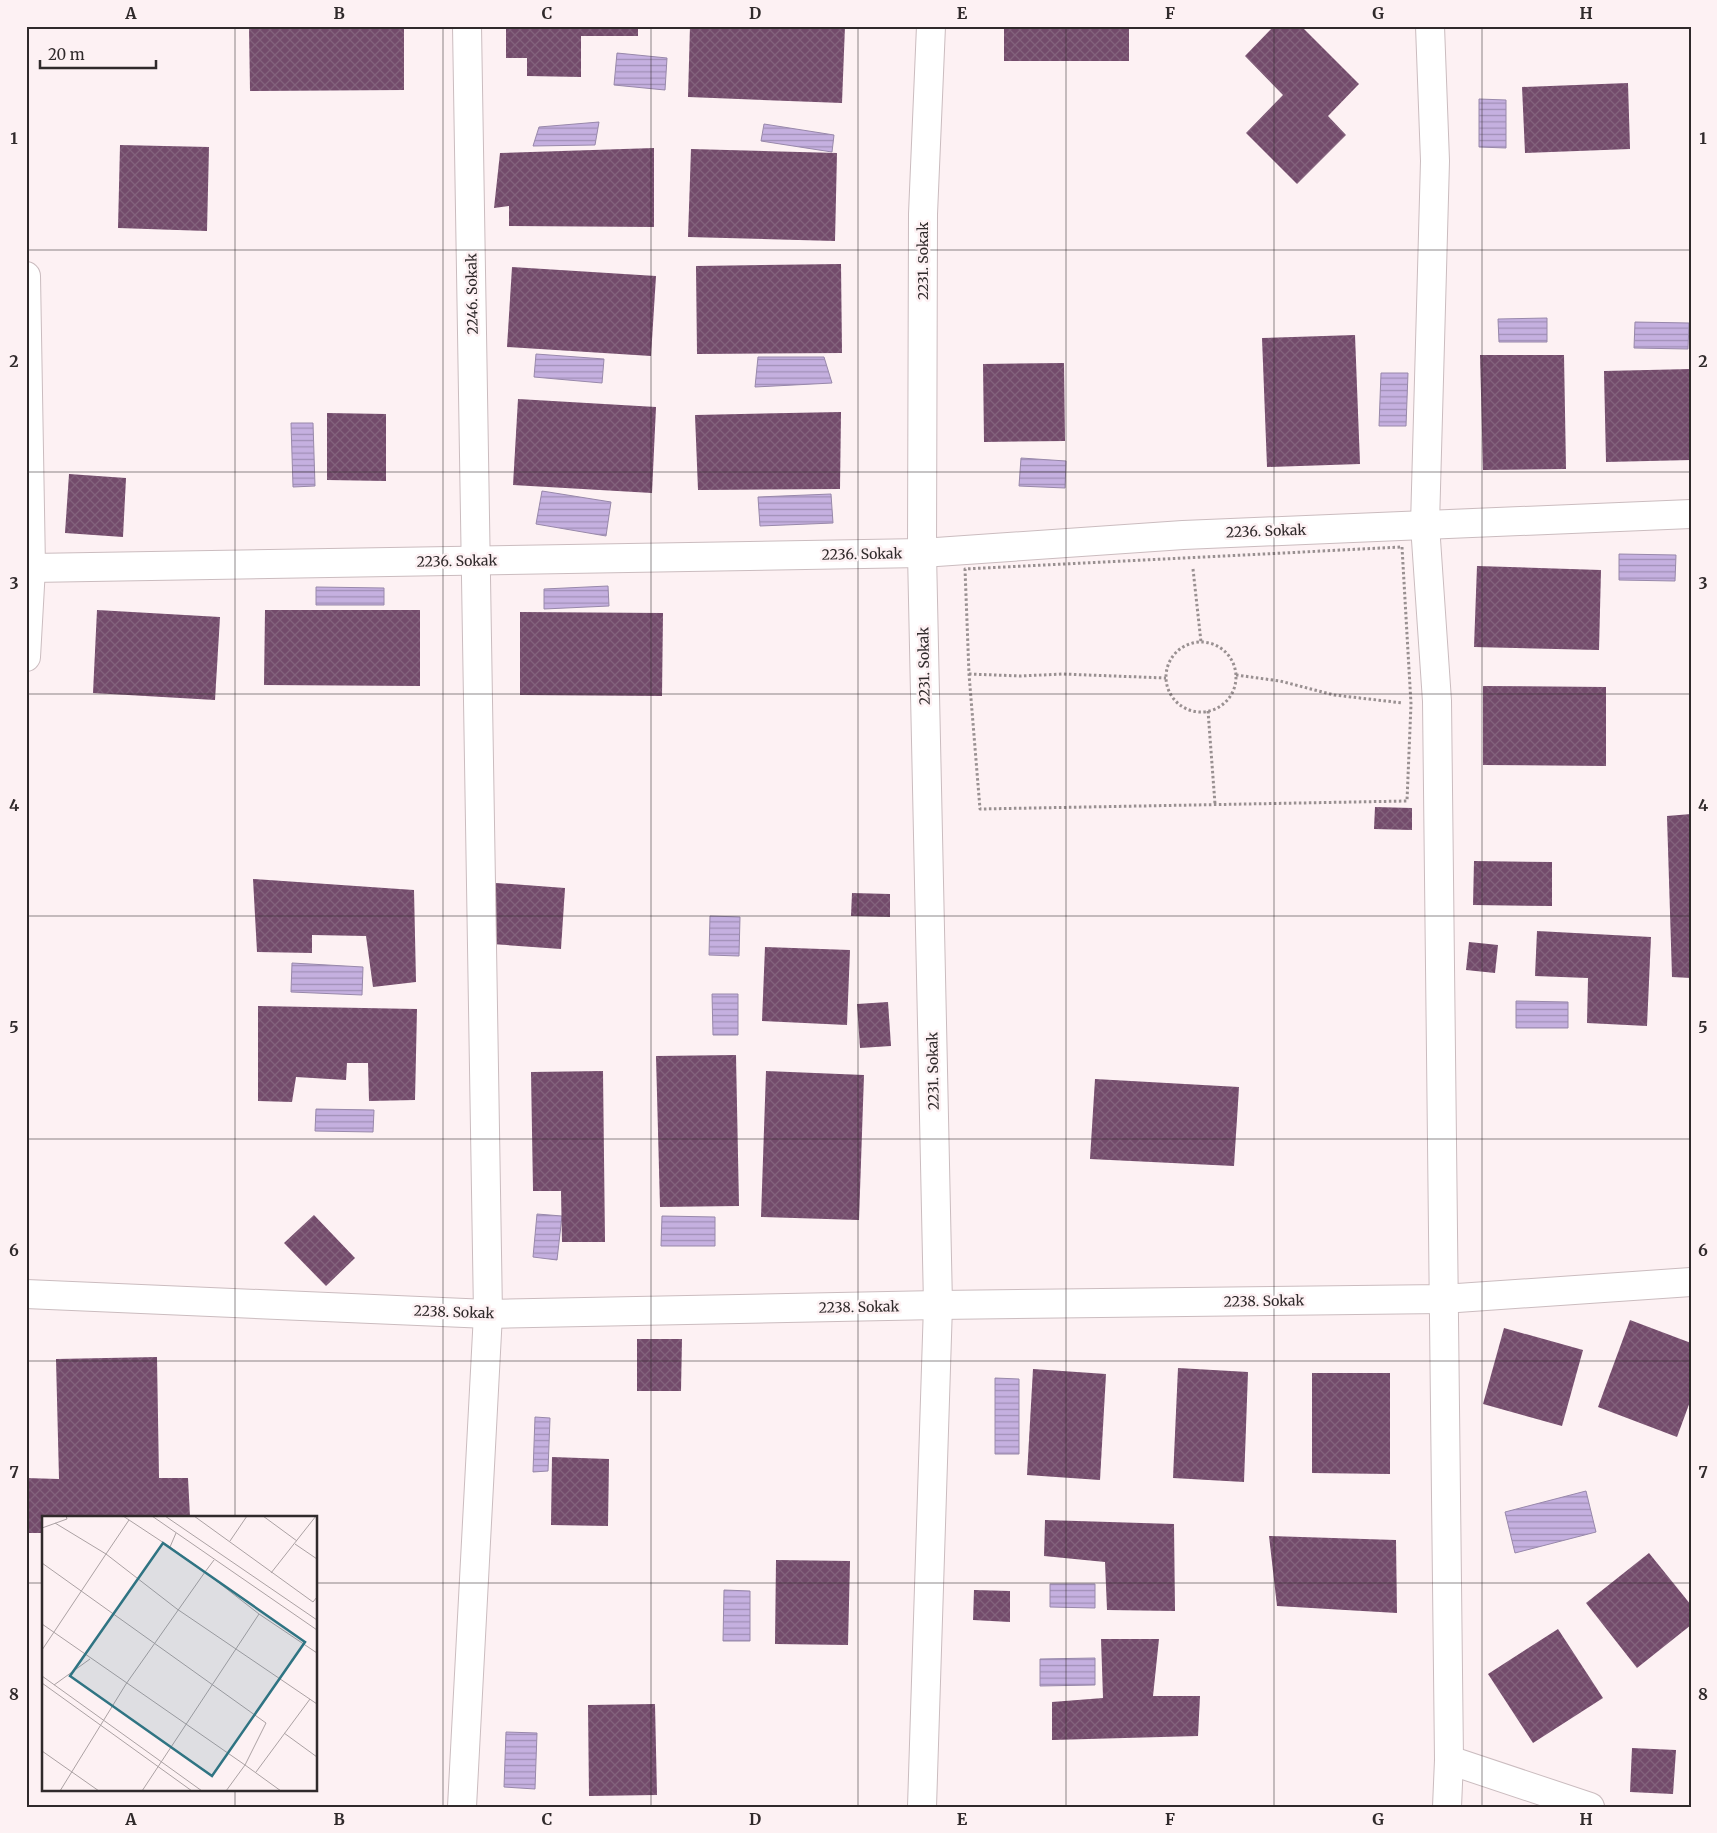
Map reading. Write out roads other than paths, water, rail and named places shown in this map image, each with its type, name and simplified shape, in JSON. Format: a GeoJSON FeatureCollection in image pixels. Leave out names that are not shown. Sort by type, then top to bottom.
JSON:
{"type":"FeatureCollection","features":[{"type":"Feature","properties":{"kind":"street","name":"2246. Sokak"},"geometry":{"type":"LineString","coordinates":[[462,1807],[488,1314],[478,561],[467,26]]}},
{"type":"Feature","properties":{"kind":"street","name":"2231. Sokak"},"geometry":{"type":"LineString","coordinates":[[922,1807],[938,1305],[922,553],[923,214],[931,26]]}},
{"type":"Feature","properties":{"kind":"street"},"geometry":{"type":"LineString","coordinates":[[1430,26],[1435,161],[1425,525],[1424,703],[1443,1299],[1449,1760],[1447,1807]]}},
{"type":"Feature","properties":{"kind":"street"},"geometry":{"type":"LineString","coordinates":[[26,276],[31,568],[26,658]]}},
{"type":"Feature","properties":{"kind":"street","name":"2236. Sokak"},"geometry":{"type":"LineString","coordinates":[[31,568],[922,553],[1187,546],[1425,525],[1691,514]]}},
{"type":"Feature","properties":{"kind":"street","name":"2238. Sokak"},"geometry":{"type":"LineString","coordinates":[[26,1294],[488,1314],[938,1305],[1443,1299],[1691,1282]]}},
{"type":"Feature","properties":{"kind":"street"},"geometry":{"type":"LineString","coordinates":[[1449,1760],[1590,1807]]}}]}
